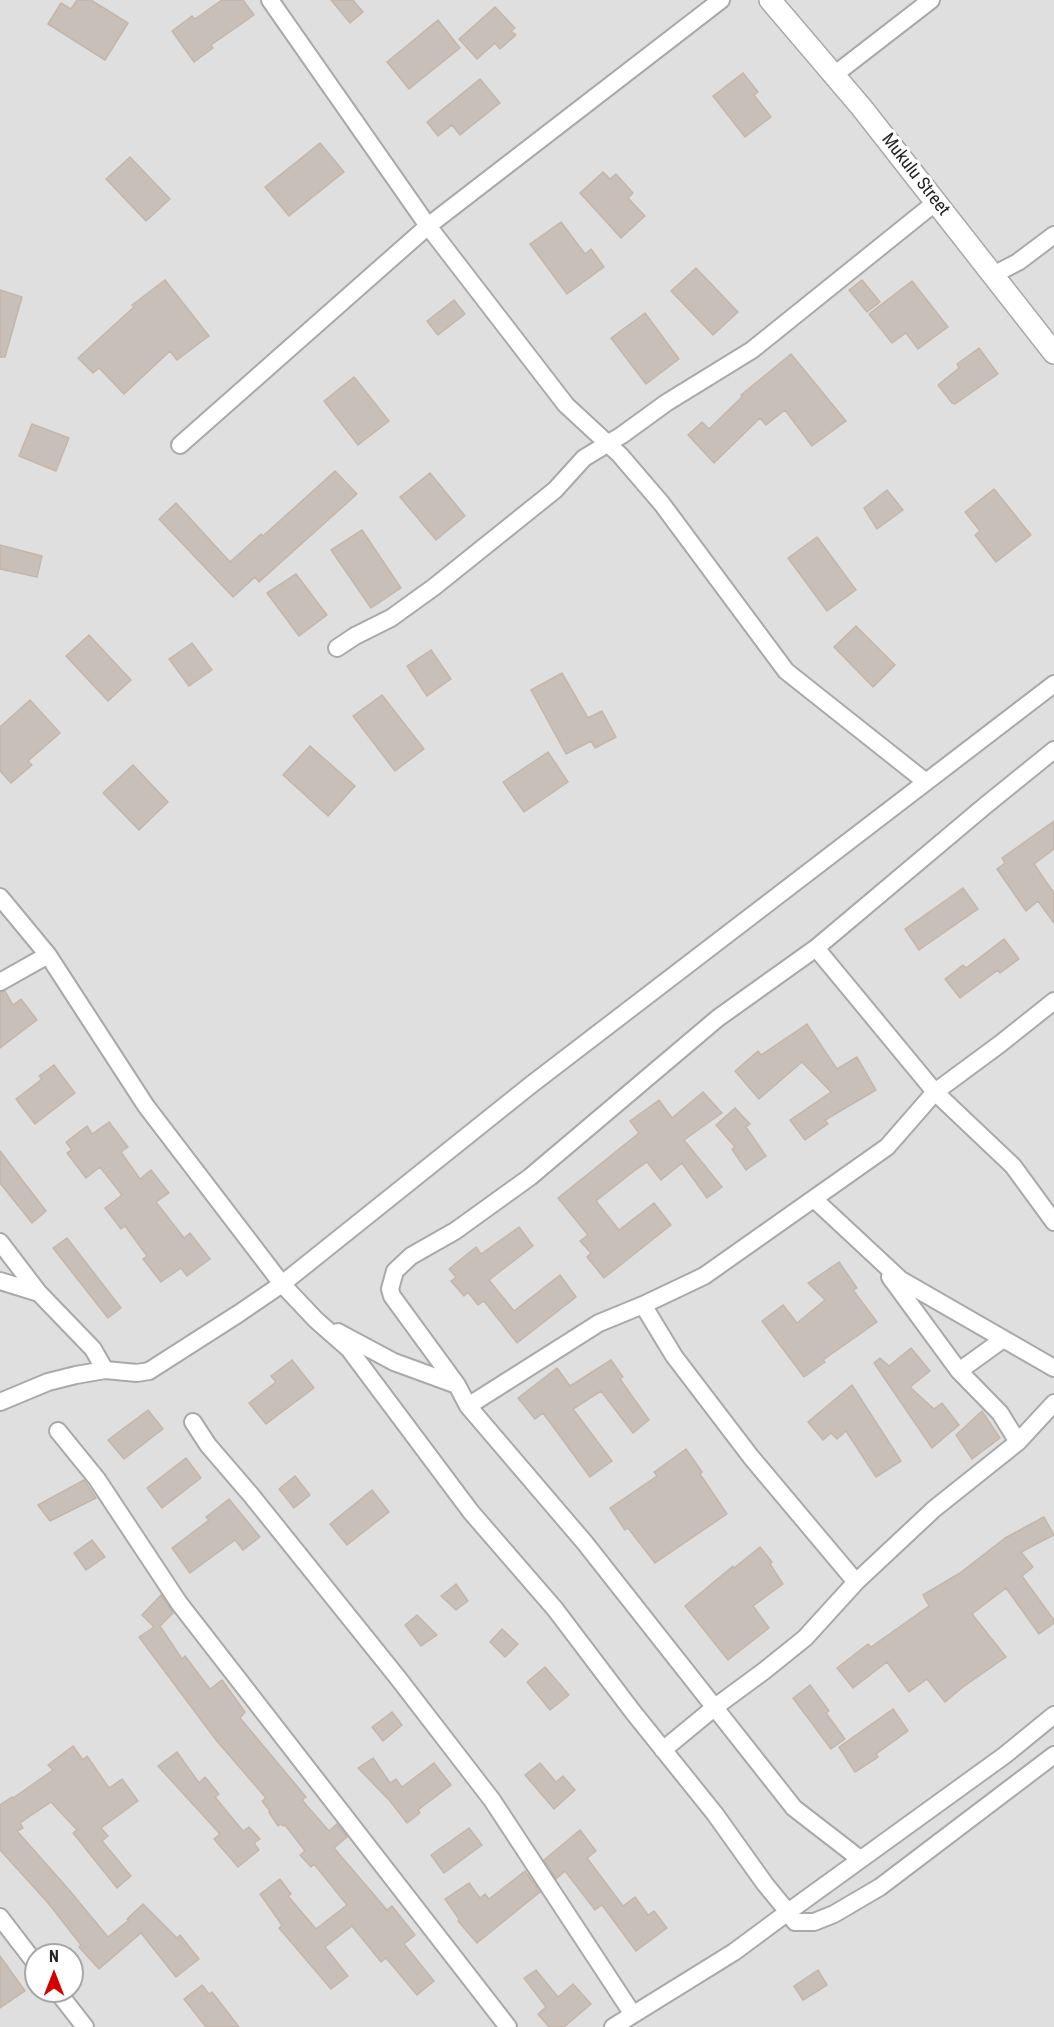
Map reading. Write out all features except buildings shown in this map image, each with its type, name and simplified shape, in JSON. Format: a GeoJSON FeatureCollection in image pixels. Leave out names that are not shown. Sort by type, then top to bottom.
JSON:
{"type":"FeatureCollection","features":[{"type":"Feature","properties":{"kind":"street"},"geometry":{"type":"LineString","coordinates":[[270,0],[428,226],[566,405],[620,455],[662,504],[786,671],[926,782]]}},
{"type":"Feature","properties":{"kind":"street"},"geometry":{"type":"LineString","coordinates":[[180,445],[428,226],[721,0]]}},
{"type":"Feature","properties":{"kind":"street","name":"Mukulu Street"},"geometry":{"type":"LineString","coordinates":[[770,0],[834,75],[1054,353]]}},
{"type":"Feature","properties":{"kind":"street"},"geometry":{"type":"LineString","coordinates":[[834,75],[931,0]]}},
{"type":"Feature","properties":{"kind":"street"},"geometry":{"type":"LineString","coordinates":[[337,648],[355,636],[392,618],[434,587],[555,490],[584,458],[666,403],[752,350],[936,202]]}},
{"type":"Feature","properties":{"kind":"street"},"geometry":{"type":"LineString","coordinates":[[993,274],[1018,262],[1054,235]]}},
{"type":"Feature","properties":{"kind":"street"},"geometry":{"type":"LineString","coordinates":[[0,1402],[48,1382],[105,1370],[137,1374],[149,1371],[282,1284],[532,1084],[1054,684]]}},
{"type":"Feature","properties":{"kind":"street"},"geometry":{"type":"LineString","coordinates":[[860,1859],[794,1808],[585,1543],[468,1406],[457,1385],[390,1289],[395,1271],[411,1256],[455,1232],[530,1177],[718,1018],[816,948],[1054,750]]}},
{"type":"Feature","properties":{"kind":"street"},"geometry":{"type":"LineString","coordinates":[[0,897],[48,955],[147,1106],[282,1284],[316,1320],[349,1349],[471,1512],[555,1609],[715,1814],[795,1922],[814,1922],[834,1914],[880,1887],[1054,1755]]}},
{"type":"Feature","properties":{"kind":"street"},"geometry":{"type":"LineString","coordinates":[[816,948],[935,1092],[1013,1166],[1054,1222]]}},
{"type":"Feature","properties":{"kind":"street"},"geometry":{"type":"LineString","coordinates":[[0,982],[48,955]]}},
{"type":"Feature","properties":{"kind":"street"},"geometry":{"type":"LineString","coordinates":[[468,1406],[599,1323],[704,1276],[887,1147],[935,1092],[1054,1001]]}},
{"type":"Feature","properties":{"kind":"street"},"geometry":{"type":"LineString","coordinates":[[814,1199],[902,1280],[1002,1340],[1054,1368]]}},
{"type":"Feature","properties":{"kind":"street"},"geometry":{"type":"LineString","coordinates":[[0,1242],[39,1293],[93,1349],[105,1370]]}},
{"type":"Feature","properties":{"kind":"street"},"geometry":{"type":"LineString","coordinates":[[873,1254],[958,1371],[1000,1413],[1018,1442]]}},
{"type":"Feature","properties":{"kind":"street"},"geometry":{"type":"LineString","coordinates":[[0,1281],[39,1293]]}},
{"type":"Feature","properties":{"kind":"street"},"geometry":{"type":"LineString","coordinates":[[643,1305],[674,1356],[751,1457],[856,1582]]}},
{"type":"Feature","properties":{"kind":"street"},"geometry":{"type":"LineString","coordinates":[[316,1320],[394,1362],[457,1385]]}},
{"type":"Feature","properties":{"kind":"street"},"geometry":{"type":"LineString","coordinates":[[958,1371],[1002,1340]]}},
{"type":"Feature","properties":{"kind":"street"},"geometry":{"type":"LineString","coordinates":[[663,1750],[804,1638],[856,1582],[934,1509],[1018,1442],[1054,1403]]}},
{"type":"Feature","properties":{"kind":"street"},"geometry":{"type":"LineString","coordinates":[[193,1422],[208,1445],[273,1522],[492,1800],[632,2013]]}},
{"type":"Feature","properties":{"kind":"street"},"geometry":{"type":"LineString","coordinates":[[58,1431],[97,1479],[186,1612],[508,2027]]}},
{"type":"Feature","properties":{"kind":"street"},"geometry":{"type":"LineString","coordinates":[[613,2027],[632,2013],[734,1952],[1005,1755],[1054,1715]]}},
{"type":"Feature","properties":{"kind":"street"},"geometry":{"type":"LineString","coordinates":[[0,1917],[24,1948]]}},
{"type":"Feature","properties":{"kind":"street"},"geometry":{"type":"LineString","coordinates":[[66,2003],[85,2027]]}},
{"type":"Feature","properties":{"kind":"shaded area"},"geometry":{"type":"Polygon","coordinates":[[[0,0],[1054,0],[1054,2027],[0,2027],[0,0]]]}}]}
